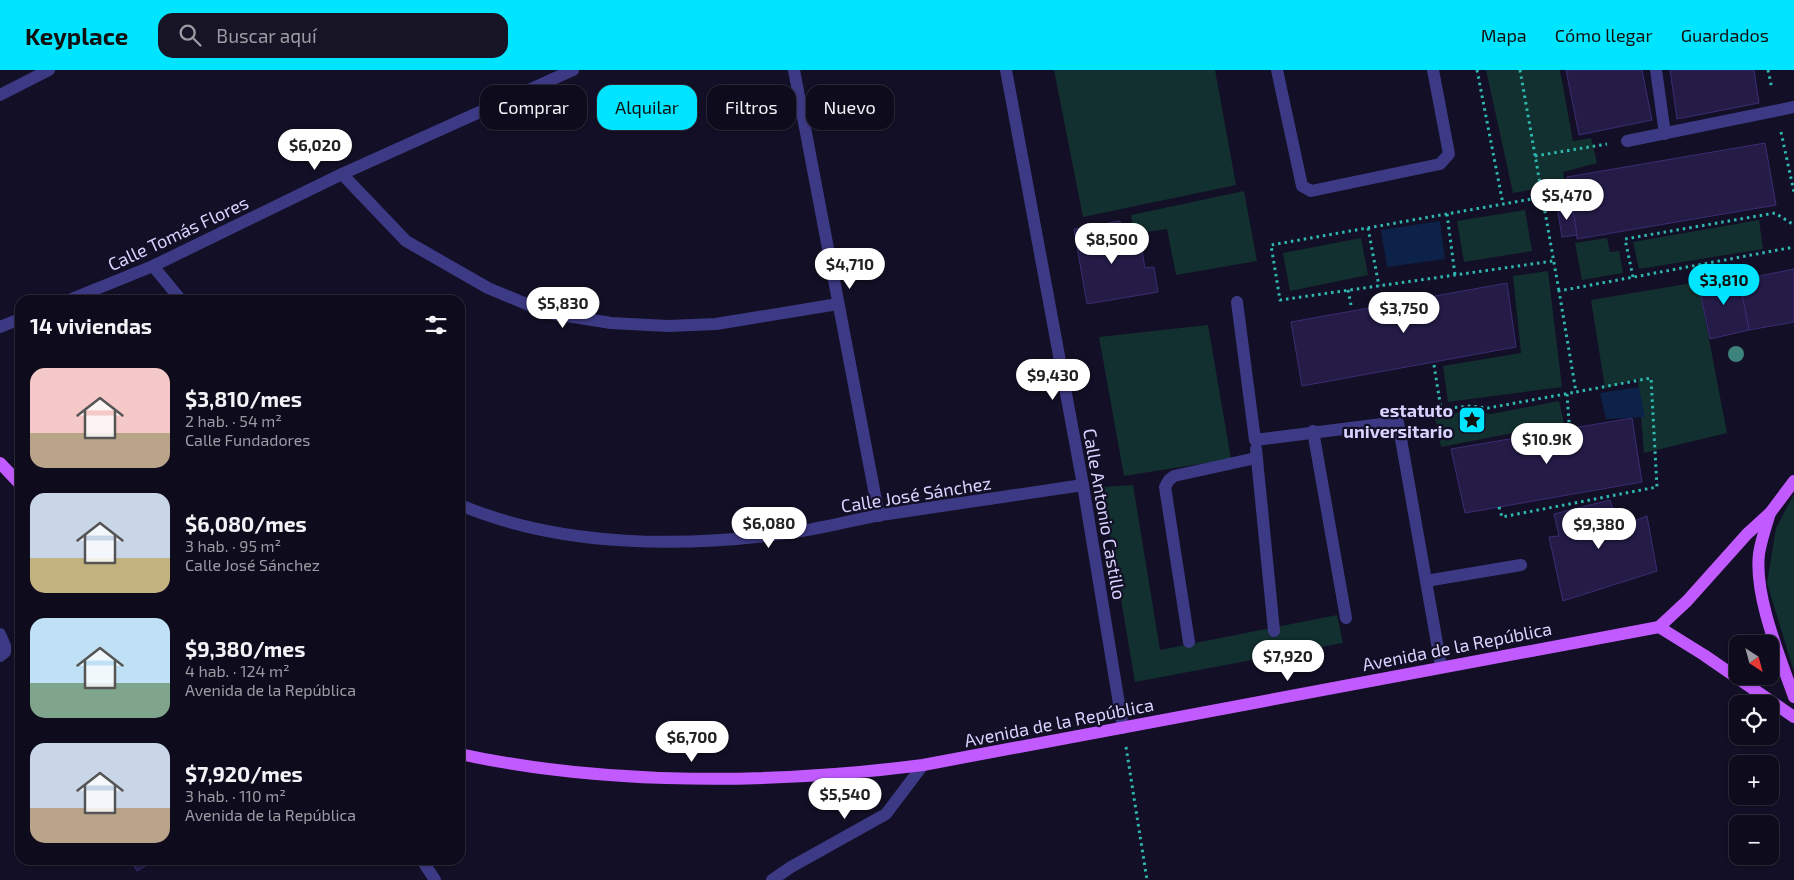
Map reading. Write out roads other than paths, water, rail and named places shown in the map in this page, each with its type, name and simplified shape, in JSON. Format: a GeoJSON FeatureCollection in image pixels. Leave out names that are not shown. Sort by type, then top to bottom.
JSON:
{"type":"FeatureCollection","features":[{"type":"Feature","properties":{"kind":"main road"},"geometry":{"type":"LineString","coordinates":[[0,463],[15,479]]}},
{"type":"Feature","properties":{"kind":"main road"},"geometry":{"type":"LineString","coordinates":[[1794,482],[1770,513],[1747,534],[1687,601],[1658,627],[1704,655],[1794,717]]}},
{"type":"Feature","properties":{"kind":"main road"},"geometry":{"type":"LineString","coordinates":[[1770,513],[1759,555],[1762,595],[1772,635],[1794,697]]}},
{"type":"Feature","properties":{"kind":"main road","name":"Avenida de la República"},"geometry":{"type":"LineString","coordinates":[[465,755],[503,763],[647,777],[760,777],[868,772],[923,765],[1441,666],[1658,627]]}},
{"type":"Feature","properties":{"kind":"street"},"geometry":{"type":"LineString","coordinates":[[0,96],[30,74],[48,70]]}},
{"type":"Feature","properties":{"kind":"street","name":"Calle Tomás Flores"},"geometry":{"type":"LineString","coordinates":[[82,295],[154,266],[342,174],[573,70]]}},
{"type":"Feature","properties":{"kind":"street"},"geometry":{"type":"LineString","coordinates":[[794,70],[879,516]]}},
{"type":"Feature","properties":{"kind":"street","name":"Calle Antonio Castillo"},"geometry":{"type":"LineString","coordinates":[[1006,70],[1083,485],[1123,728]]}},
{"type":"Feature","properties":{"kind":"street"},"geometry":{"type":"LineString","coordinates":[[1277,70],[1302,186],[1311,191],[1440,164],[1449,154],[1433,70]]}},
{"type":"Feature","properties":{"kind":"street"},"geometry":{"type":"LineString","coordinates":[[1656,70],[1665,134]]}},
{"type":"Feature","properties":{"kind":"street"},"geometry":{"type":"LineString","coordinates":[[1627,141],[1794,107]]}},
{"type":"Feature","properties":{"kind":"street"},"geometry":{"type":"LineString","coordinates":[[342,174],[406,241],[488,288],[548,313],[611,323],[668,326],[716,324],[838,304]]}},
{"type":"Feature","properties":{"kind":"street"},"geometry":{"type":"LineString","coordinates":[[154,266],[177,295]]}},
{"type":"Feature","properties":{"kind":"street"},"geometry":{"type":"LineString","coordinates":[[1237,302],[1255,440],[1274,631]]}},
{"type":"Feature","properties":{"kind":"street"},"geometry":{"type":"LineString","coordinates":[[0,327],[15,321]]}},
{"type":"Feature","properties":{"kind":"street"},"geometry":{"type":"LineString","coordinates":[[1255,440],[1398,422],[1441,666]]}},
{"type":"Feature","properties":{"kind":"street"},"geometry":{"type":"LineString","coordinates":[[1313,432],[1346,618]]}},
{"type":"Feature","properties":{"kind":"street"},"geometry":{"type":"LineString","coordinates":[[1189,642],[1166,488],[1169,480],[1174,476],[1256,458]]}},
{"type":"Feature","properties":{"kind":"street","name":"Calle José Sánchez"},"geometry":{"type":"LineString","coordinates":[[465,507],[522,524],[577,536],[638,542],[713,541],[796,532],[879,516],[1083,485]]}},
{"type":"Feature","properties":{"kind":"street"},"geometry":{"type":"LineString","coordinates":[[1426,581],[1521,565]]}},
{"type":"Feature","properties":{"kind":"street"},"geometry":{"type":"LineString","coordinates":[[0,634],[5,646],[5,652],[0,656]]}},
{"type":"Feature","properties":{"kind":"street"},"geometry":{"type":"LineString","coordinates":[[772,880],[799,862],[886,814],[923,765]]}},
{"type":"Feature","properties":{"kind":"street"},"geometry":{"type":"LineString","coordinates":[[425,865],[435,880]]}},
{"type":"Feature","properties":{"kind":"water"},"geometry":{"type":"Polygon","coordinates":[[[1440,221],[1445,259],[1387,267],[1381,230],[1440,221]]]}},
{"type":"Feature","properties":{"kind":"water"},"geometry":{"type":"Polygon","coordinates":[[[1639,387],[1645,417],[1606,419],[1600,393],[1639,387]]]}},
{"type":"Feature","properties":{"kind":"place","name":"estatuto universitario"},"geometry":{"type":"Point","coordinates":[1472,420]}}]}
